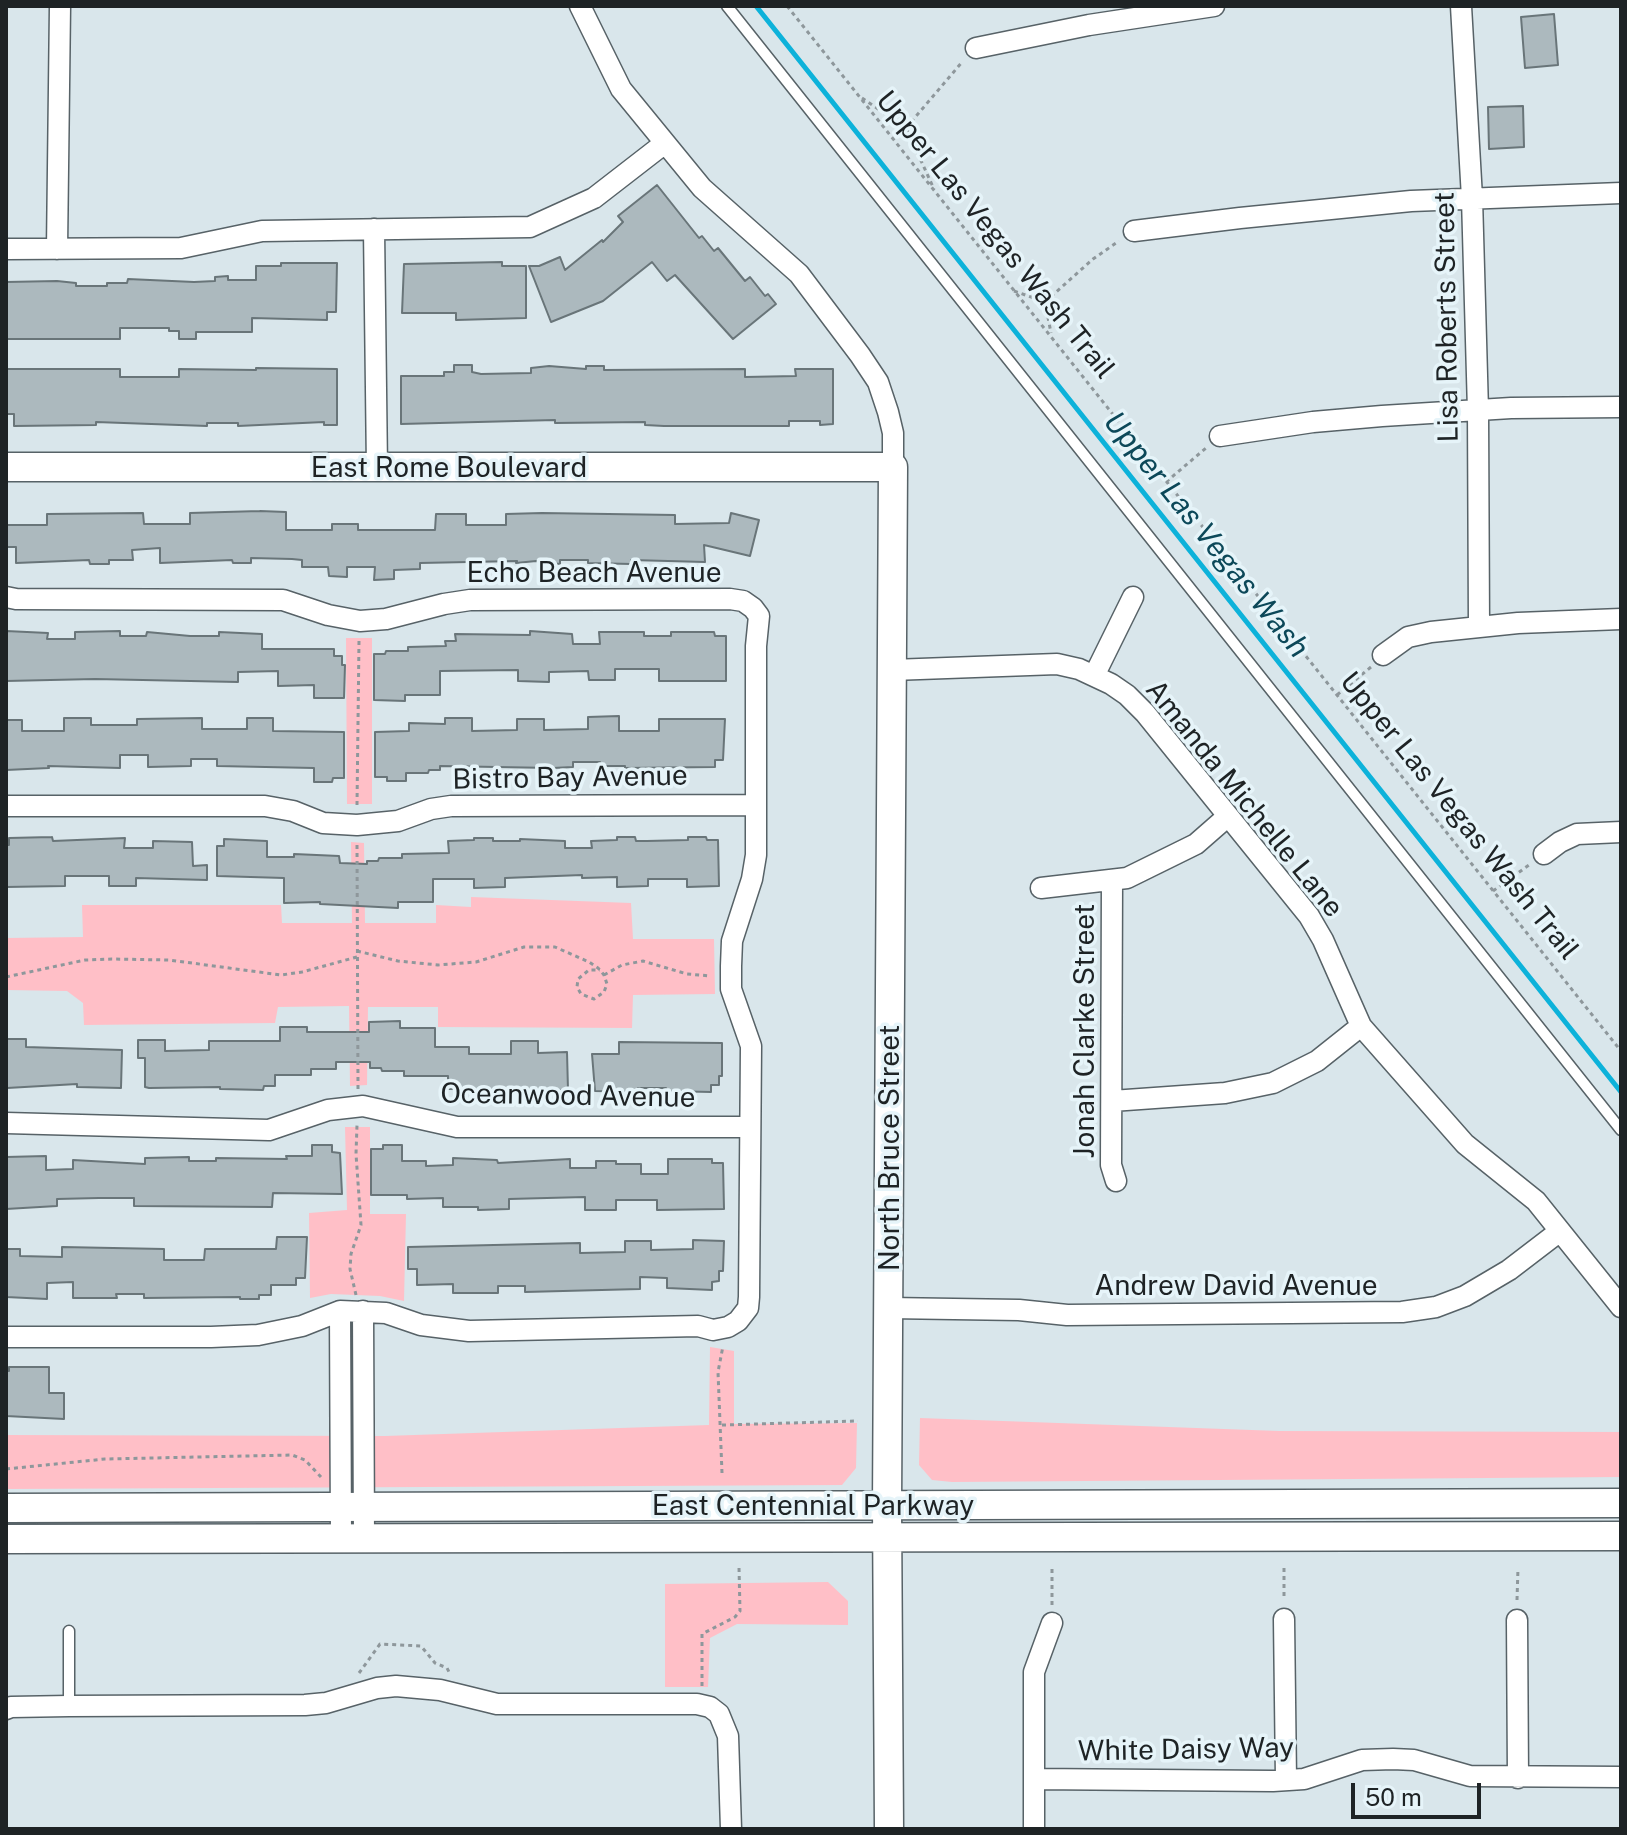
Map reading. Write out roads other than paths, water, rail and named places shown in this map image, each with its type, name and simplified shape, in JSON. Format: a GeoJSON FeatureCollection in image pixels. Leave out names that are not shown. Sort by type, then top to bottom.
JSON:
{"type":"FeatureCollection","features":[{"type":"Feature","properties":{"kind":"main road","name":"East Rome Boulevard"},"geometry":{"type":"LineString","coordinates":[[6,467],[893,467]]}},
{"type":"Feature","properties":{"kind":"main road","name":"North Bruce Street"},"geometry":{"type":"LineString","coordinates":[[889,1829],[887,1506],[893,467]]}},
{"type":"Feature","properties":{"kind":"main road","name":"East Centennial Parkway"},"geometry":{"type":"LineString","coordinates":[[6,1508],[1621,1503]]}},
{"type":"Feature","properties":{"kind":"main road","name":"East Centennial Parkway"},"geometry":{"type":"LineString","coordinates":[[6,1539],[888,1540],[1621,1536]]}},
{"type":"Feature","properties":{"kind":"street"},"geometry":{"type":"LineString","coordinates":[[57,249],[60,6]]}},
{"type":"Feature","properties":{"kind":"street"},"geometry":{"type":"LineString","coordinates":[[580,6],[621,89],[717,203],[799,274],[860,355],[878,382],[888,412],[893,433],[893,467]]}},
{"type":"Feature","properties":{"kind":"street"},"geometry":{"type":"LineString","coordinates":[[976,48],[1089,25],[1214,6]]}},
{"type":"Feature","properties":{"kind":"street","name":"Lisa Roberts Street"},"geometry":{"type":"LineString","coordinates":[[1461,6],[1472,198],[1478,411],[1479,627]]}},
{"type":"Feature","properties":{"kind":"street"},"geometry":{"type":"LineString","coordinates":[[6,249],[181,248],[262,231],[530,227],[594,198],[665,143]]}},
{"type":"Feature","properties":{"kind":"street"},"geometry":{"type":"LineString","coordinates":[[1134,231],[1312,210],[1472,198],[1621,193]]}},
{"type":"Feature","properties":{"kind":"street"},"geometry":{"type":"LineString","coordinates":[[374,229],[377,469]]}},
{"type":"Feature","properties":{"kind":"street"},"geometry":{"type":"LineString","coordinates":[[1220,436],[1327,421],[1478,411],[1621,407]]}},
{"type":"Feature","properties":{"kind":"street","name":"Echo Beach Avenue"},"geometry":{"type":"LineString","coordinates":[[6,597],[283,600],[328,615],[360,621],[386,619],[470,600],[743,601],[759,616],[756,646],[756,805]]}},
{"type":"Feature","properties":{"kind":"street"},"geometry":{"type":"LineString","coordinates":[[1094,676],[1133,597]]}},
{"type":"Feature","properties":{"kind":"street"},"geometry":{"type":"LineString","coordinates":[[1383,655],[1408,637],[1431,632],[1621,619]]}},
{"type":"Feature","properties":{"kind":"street","name":"Amanda Michelle Lane"},"geometry":{"type":"LineString","coordinates":[[892,670],[1057,664],[1094,676],[1127,695],[1145,713],[1309,916],[1361,1026],[1465,1144],[1536,1201],[1621,1307]]}},
{"type":"Feature","properties":{"kind":"street"},"geometry":{"type":"LineString","coordinates":[[6,1337],[258,1335],[353,1311],[386,1313],[440,1328],[469,1331],[698,1326],[713,1330],[730,1325],[748,1308],[749,1297],[751,1046],[731,989],[731,976],[732,941],[752,879],[756,855],[756,805]]}},
{"type":"Feature","properties":{"kind":"street","name":"Bistro Bay Avenue"},"geometry":{"type":"LineString","coordinates":[[6,806],[265,806],[293,811],[323,823],[357,825],[398,821],[431,809],[451,806],[756,805]]}},
{"type":"Feature","properties":{"kind":"street"},"geometry":{"type":"LineString","coordinates":[[1041,888],[1127,878],[1196,844],[1228,816]]}},
{"type":"Feature","properties":{"kind":"street"},"geometry":{"type":"LineString","coordinates":[[1544,854],[1577,834],[1621,832]]}},
{"type":"Feature","properties":{"kind":"street","name":"Jonah Clarke Street"},"geometry":{"type":"LineString","coordinates":[[1112,880],[1111,1165],[1116,1181]]}},
{"type":"Feature","properties":{"kind":"street"},"geometry":{"type":"LineString","coordinates":[[1112,1101],[1225,1093],[1273,1083],[1317,1061],[1361,1026]]}},
{"type":"Feature","properties":{"kind":"street","name":"Oceanwood Avenue"},"geometry":{"type":"LineString","coordinates":[[6,1123],[269,1130],[328,1110],[358,1107],[382,1109],[437,1125],[457,1127],[750,1127]]}},
{"type":"Feature","properties":{"kind":"street","name":"Andrew David Avenue"},"geometry":{"type":"LineString","coordinates":[[889,1308],[1019,1310],[1067,1315],[1402,1312],[1436,1307],[1465,1296],[1509,1270],[1560,1231]]}},
{"type":"Feature","properties":{"kind":"street"},"geometry":{"type":"LineString","coordinates":[[352,1539],[353,1311]]}},
{"type":"Feature","properties":{"kind":"street"},"geometry":{"type":"LineString","coordinates":[[1284,1619],[1286,1780]]}},
{"type":"Feature","properties":{"kind":"street"},"geometry":{"type":"LineString","coordinates":[[1517,1620],[1518,1778]]}},
{"type":"Feature","properties":{"kind":"street"},"geometry":{"type":"LineString","coordinates":[[1034,1829],[1034,1672],[1052,1623]]}},
{"type":"Feature","properties":{"kind":"street"},"geometry":{"type":"LineString","coordinates":[[6,1709],[305,1705],[326,1703],[377,1688],[417,1686],[497,1704],[710,1710],[728,1736],[731,1829]]}},
{"type":"Feature","properties":{"kind":"street","name":"White Daisy Way"},"geometry":{"type":"LineString","coordinates":[[1034,1779],[1304,1779],[1362,1760],[1393,1759],[1414,1760],[1470,1776],[1621,1777]]}},
{"type":"Feature","properties":{"kind":"lane"},"geometry":{"type":"LineString","coordinates":[[727,6],[1621,1130]]}},
{"type":"Feature","properties":{"kind":"lane"},"geometry":{"type":"LineString","coordinates":[[69,1631],[69,1706]]}},
{"type":"Feature","properties":{"kind":"waterway","name":"Upper Las Vegas Wash"},"geometry":{"type":"LineString","coordinates":[[756,6],[1621,1092]]}}]}
